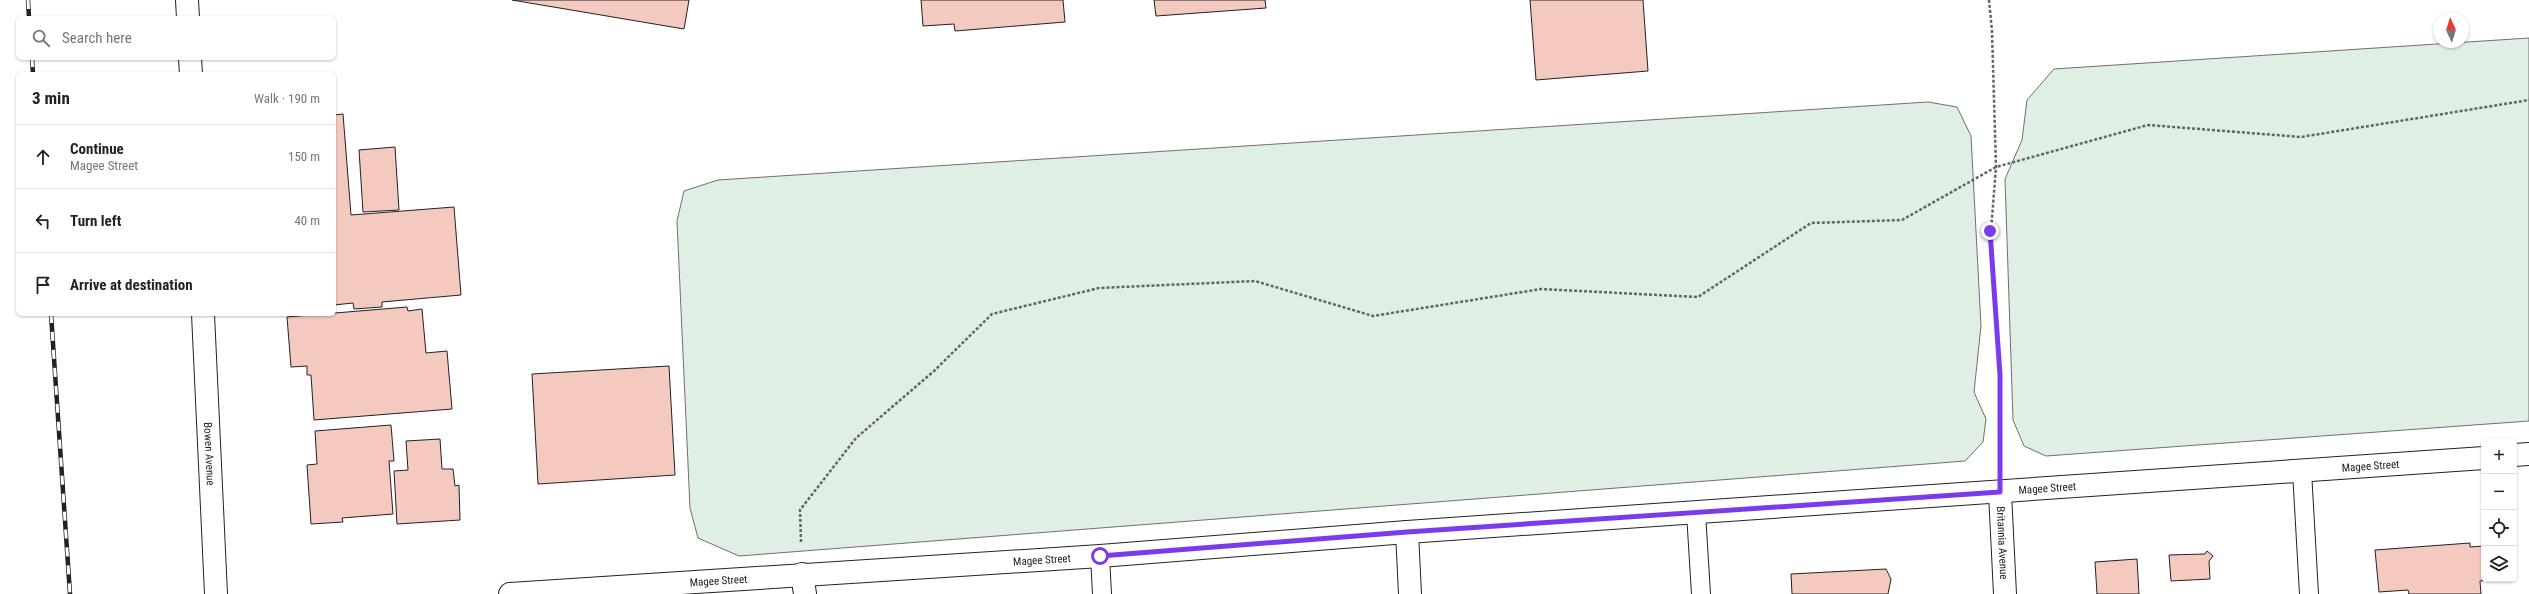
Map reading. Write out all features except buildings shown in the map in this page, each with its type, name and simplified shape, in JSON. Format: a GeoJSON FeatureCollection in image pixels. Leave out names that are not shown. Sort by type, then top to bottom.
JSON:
{"type":"FeatureCollection","features":[{"type":"Feature","properties":{"kind":"street"},"geometry":{"type":"LineString","coordinates":[[187,0],[188,16]]}},
{"type":"Feature","properties":{"kind":"street"},"geometry":{"type":"LineString","coordinates":[[190,60],[191,72]]}},
{"type":"Feature","properties":{"kind":"street","name":"Bowen Avenue"},"geometry":{"type":"LineString","coordinates":[[203,316],[216,594]]}},
{"type":"Feature","properties":{"kind":"street"},"geometry":{"type":"LineString","coordinates":[[2517,455],[2529,454]]}},
{"type":"Feature","properties":{"kind":"street","name":"Magee Street"},"geometry":{"type":"LineString","coordinates":[[510,594],[804,584],[1100,556],[1407,532],[2481,458]]}},
{"type":"Feature","properties":{"kind":"street","name":"Britannia Avenue"},"geometry":{"type":"LineString","coordinates":[[2000,492],[2005,594]]}},
{"type":"Feature","properties":{"kind":"street"},"geometry":{"type":"LineString","coordinates":[[1407,532],[1410,594]]}},
{"type":"Feature","properties":{"kind":"lane"},"geometry":{"type":"LineString","coordinates":[[2302,471],[2309,594]]}},
{"type":"Feature","properties":{"kind":"lane"},"geometry":{"type":"LineString","coordinates":[[1696,513],[1701,594]]}},
{"type":"Feature","properties":{"kind":"lane"},"geometry":{"type":"LineString","coordinates":[[1100,556],[1102,594]]}},
{"type":"Feature","properties":{"kind":"path"},"geometry":{"type":"LineString","coordinates":[[1989,0],[1992,31],[1996,167],[1990,231],[2000,375],[2000,492]]}},
{"type":"Feature","properties":{"kind":"path"},"geometry":{"type":"LineString","coordinates":[[804,584],[800,510],[856,438],[934,371],[992,314],[1099,288],[1255,281],[1373,316],[1541,289],[1698,297],[1811,224],[1902,220],[1996,167],[2148,125],[2301,137],[2529,100]]}},
{"type":"Feature","properties":{"kind":"green space"},"geometry":{"type":"Polygon","coordinates":[[[2529,38],[2529,421],[2046,456],[2024,446],[2013,420],[2005,179],[2022,140],[2027,100],[2054,69],[2433,44],[2433,48],[2469,48],[2469,42],[2529,38]]]}},
{"type":"Feature","properties":{"kind":"green space"},"geometry":{"type":"Polygon","coordinates":[[[1928,102],[1957,107],[1971,136],[1981,326],[1974,392],[1986,419],[1983,442],[1965,461],[739,556],[698,538],[690,508],[677,221],[684,191],[718,180],[1928,102]]]}},
{"type":"Feature","properties":{"kind":"railway"},"geometry":{"type":"LineString","coordinates":[[28,0],[29,16]]}},
{"type":"Feature","properties":{"kind":"railway"},"geometry":{"type":"LineString","coordinates":[[32,60],[33,72]]}},
{"type":"Feature","properties":{"kind":"railway"},"geometry":{"type":"LineString","coordinates":[[51,316],[70,594]]}},
{"type":"Feature","properties":{"kind":"route"},"geometry":{"type":"LineString","coordinates":[[1100,556],[1407,532],[2000,492],[2000,375],[1990,231]]}}]}
